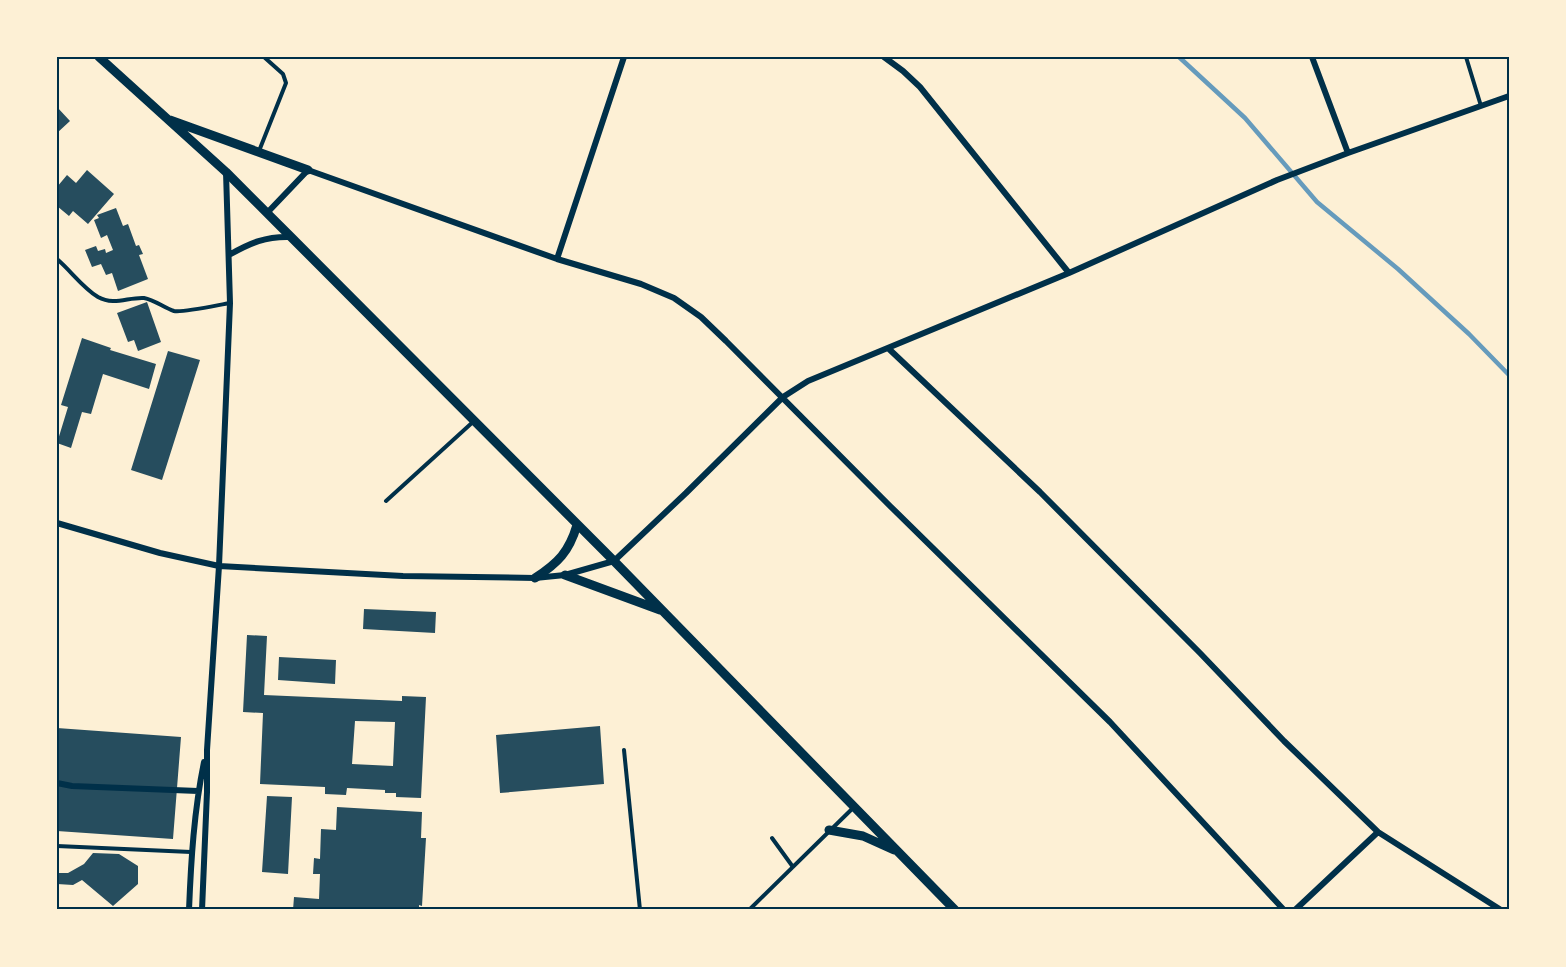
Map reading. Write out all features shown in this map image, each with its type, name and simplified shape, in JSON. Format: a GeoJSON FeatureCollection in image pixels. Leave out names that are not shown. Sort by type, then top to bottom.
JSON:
{"type":"FeatureCollection","features":[{"type":"Feature","properties":{"kind":"street"},"geometry":{"type":"LineString","coordinates":[[99,57],[226,172],[614,561],[955,910]]}},
{"type":"Feature","properties":{"kind":"street"},"geometry":{"type":"LineString","coordinates":[[557,259],[624,57]]}},
{"type":"Feature","properties":{"kind":"street"},"geometry":{"type":"LineString","coordinates":[[884,57],[903,70],[920,87],[1069,273]]}},
{"type":"Feature","properties":{"kind":"street"},"geometry":{"type":"LineString","coordinates":[[1312,57],[1348,153]]}},
{"type":"Feature","properties":{"kind":"street"},"geometry":{"type":"LineString","coordinates":[[57,523],[160,553],[219,566],[403,576],[535,578],[565,575],[614,561],[783,398],[808,381],[1069,273],[1277,180],[1509,96]]}},
{"type":"Feature","properties":{"kind":"street"},"geometry":{"type":"LineString","coordinates":[[165,118],[557,259],[641,284],[674,298],[701,317],[898,515],[1110,722],[1284,910]]}},
{"type":"Feature","properties":{"kind":"street"},"geometry":{"type":"LineString","coordinates":[[267,213],[308,170]]}},
{"type":"Feature","properties":{"kind":"street"},"geometry":{"type":"LineString","coordinates":[[202,910],[207,750],[219,566],[230,303],[226,172]]}},
{"type":"Feature","properties":{"kind":"street"},"geometry":{"type":"LineString","coordinates":[[229,255],[256,241],[271,237],[291,237]]}},
{"type":"Feature","properties":{"kind":"street"},"geometry":{"type":"LineString","coordinates":[[889,349],[1040,492],[1284,741],[1378,832],[1501,910]]}},
{"type":"Feature","properties":{"kind":"street"},"geometry":{"type":"LineString","coordinates":[[535,578],[559,561],[569,548],[577,525]]}},
{"type":"Feature","properties":{"kind":"street"},"geometry":{"type":"LineString","coordinates":[[565,575],[664,612]]}},
{"type":"Feature","properties":{"kind":"street"},"geometry":{"type":"LineString","coordinates":[[189,910],[191,852],[198,791],[207,750]]}},
{"type":"Feature","properties":{"kind":"street"},"geometry":{"type":"LineString","coordinates":[[57,783],[72,786],[198,791]]}},
{"type":"Feature","properties":{"kind":"street"},"geometry":{"type":"LineString","coordinates":[[829,830],[845,831],[872,838],[902,854]]}},
{"type":"Feature","properties":{"kind":"street"},"geometry":{"type":"LineString","coordinates":[[1295,910],[1378,832]]}},
{"type":"Feature","properties":{"kind":"lane"},"geometry":{"type":"LineString","coordinates":[[258,152],[286,83],[283,74],[264,57]]}},
{"type":"Feature","properties":{"kind":"lane"},"geometry":{"type":"LineString","coordinates":[[1466,57],[1481,106]]}},
{"type":"Feature","properties":{"kind":"lane"},"geometry":{"type":"LineString","coordinates":[[57,259],[97,297],[105,300],[115,302],[143,298],[182,312],[230,303]]}},
{"type":"Feature","properties":{"kind":"lane"},"geometry":{"type":"LineString","coordinates":[[386,501],[474,420]]}},
{"type":"Feature","properties":{"kind":"lane"},"geometry":{"type":"LineString","coordinates":[[624,750],[640,910]]}},
{"type":"Feature","properties":{"kind":"lane"},"geometry":{"type":"LineString","coordinates":[[749,910],[855,806]]}},
{"type":"Feature","properties":{"kind":"lane"},"geometry":{"type":"LineString","coordinates":[[772,838],[793,867]]}},
{"type":"Feature","properties":{"kind":"lane"},"geometry":{"type":"LineString","coordinates":[[57,846],[191,852]]}},
{"type":"Feature","properties":{"kind":"building"},"geometry":{"type":"Polygon","coordinates":[[[57,107],[70,121],[57,133],[57,107]]]}},
{"type":"Feature","properties":{"kind":"building"},"geometry":{"type":"Polygon","coordinates":[[[87,170],[114,194],[88,224],[73,211],[69,216],[57,206],[57,187],[67,175],[76,183],[87,170]]]}},
{"type":"Feature","properties":{"kind":"building"},"geometry":{"type":"Polygon","coordinates":[[[116,208],[123,226],[128,224],[136,246],[139,245],[143,254],[139,255],[148,279],[118,291],[112,273],[106,275],[101,264],[92,267],[85,250],[96,246],[98,251],[105,249],[106,253],[113,250],[107,235],[101,238],[94,220],[99,218],[97,215],[116,208]]]}},
{"type":"Feature","properties":{"kind":"building"},"geometry":{"type":"Polygon","coordinates":[[[147,302],[161,342],[138,351],[134,340],[128,342],[117,313],[147,302]]]}},
{"type":"Feature","properties":{"kind":"building"},"geometry":{"type":"Polygon","coordinates":[[[82,338],[111,348],[110,350],[156,364],[149,389],[103,374],[91,414],[82,412],[71,448],[57,443],[68,407],[61,405],[82,338]]]}},
{"type":"Feature","properties":{"kind":"building"},"geometry":{"type":"Polygon","coordinates":[[[168,351],[200,360],[162,480],[131,470],[168,351]]]}},
{"type":"Feature","properties":{"kind":"building"},"geometry":{"type":"Polygon","coordinates":[[[364,609],[436,612],[435,633],[363,629],[364,609]]]}},
{"type":"Feature","properties":{"kind":"building"},"geometry":{"type":"Polygon","coordinates":[[[247,635],[267,636],[264,695],[402,701],[402,696],[426,697],[421,798],[396,797],[396,793],[385,793],[385,790],[347,788],[346,795],[325,794],[325,787],[260,784],[263,713],[243,712],[247,635]],[[355,721],[352,764],[393,766],[395,722],[355,721]]]}},
{"type":"Feature","properties":{"kind":"building"},"geometry":{"type":"Polygon","coordinates":[[[279,657],[336,660],[335,684],[278,680],[279,657]]]}},
{"type":"Feature","properties":{"kind":"building"},"geometry":{"type":"Polygon","coordinates":[[[600,726],[604,784],[500,793],[496,735],[600,726]]]}},
{"type":"Feature","properties":{"kind":"building"},"geometry":{"type":"Polygon","coordinates":[[[57,728],[181,737],[173,839],[57,831],[57,728]]]}},
{"type":"Feature","properties":{"kind":"building"},"geometry":{"type":"Polygon","coordinates":[[[267,796],[292,797],[288,874],[262,872],[267,796]]]}},
{"type":"Feature","properties":{"kind":"building"},"geometry":{"type":"Polygon","coordinates":[[[337,807],[422,812],[421,838],[426,838],[422,906],[419,905],[419,910],[293,910],[294,897],[319,899],[320,874],[313,874],[314,858],[320,859],[321,829],[336,830],[337,807]]]}},
{"type":"Feature","properties":{"kind":"building"},"geometry":{"type":"Polygon","coordinates":[[[93,853],[119,854],[138,866],[138,884],[113,906],[82,880],[73,885],[57,884],[57,873],[68,873],[84,864],[93,853]]]}},
{"type":"Feature","properties":{"kind":"waterway"},"geometry":{"type":"LineString","coordinates":[[1179,57],[1245,118],[1317,202],[1398,269],[1469,334],[1509,375]]}}]}
